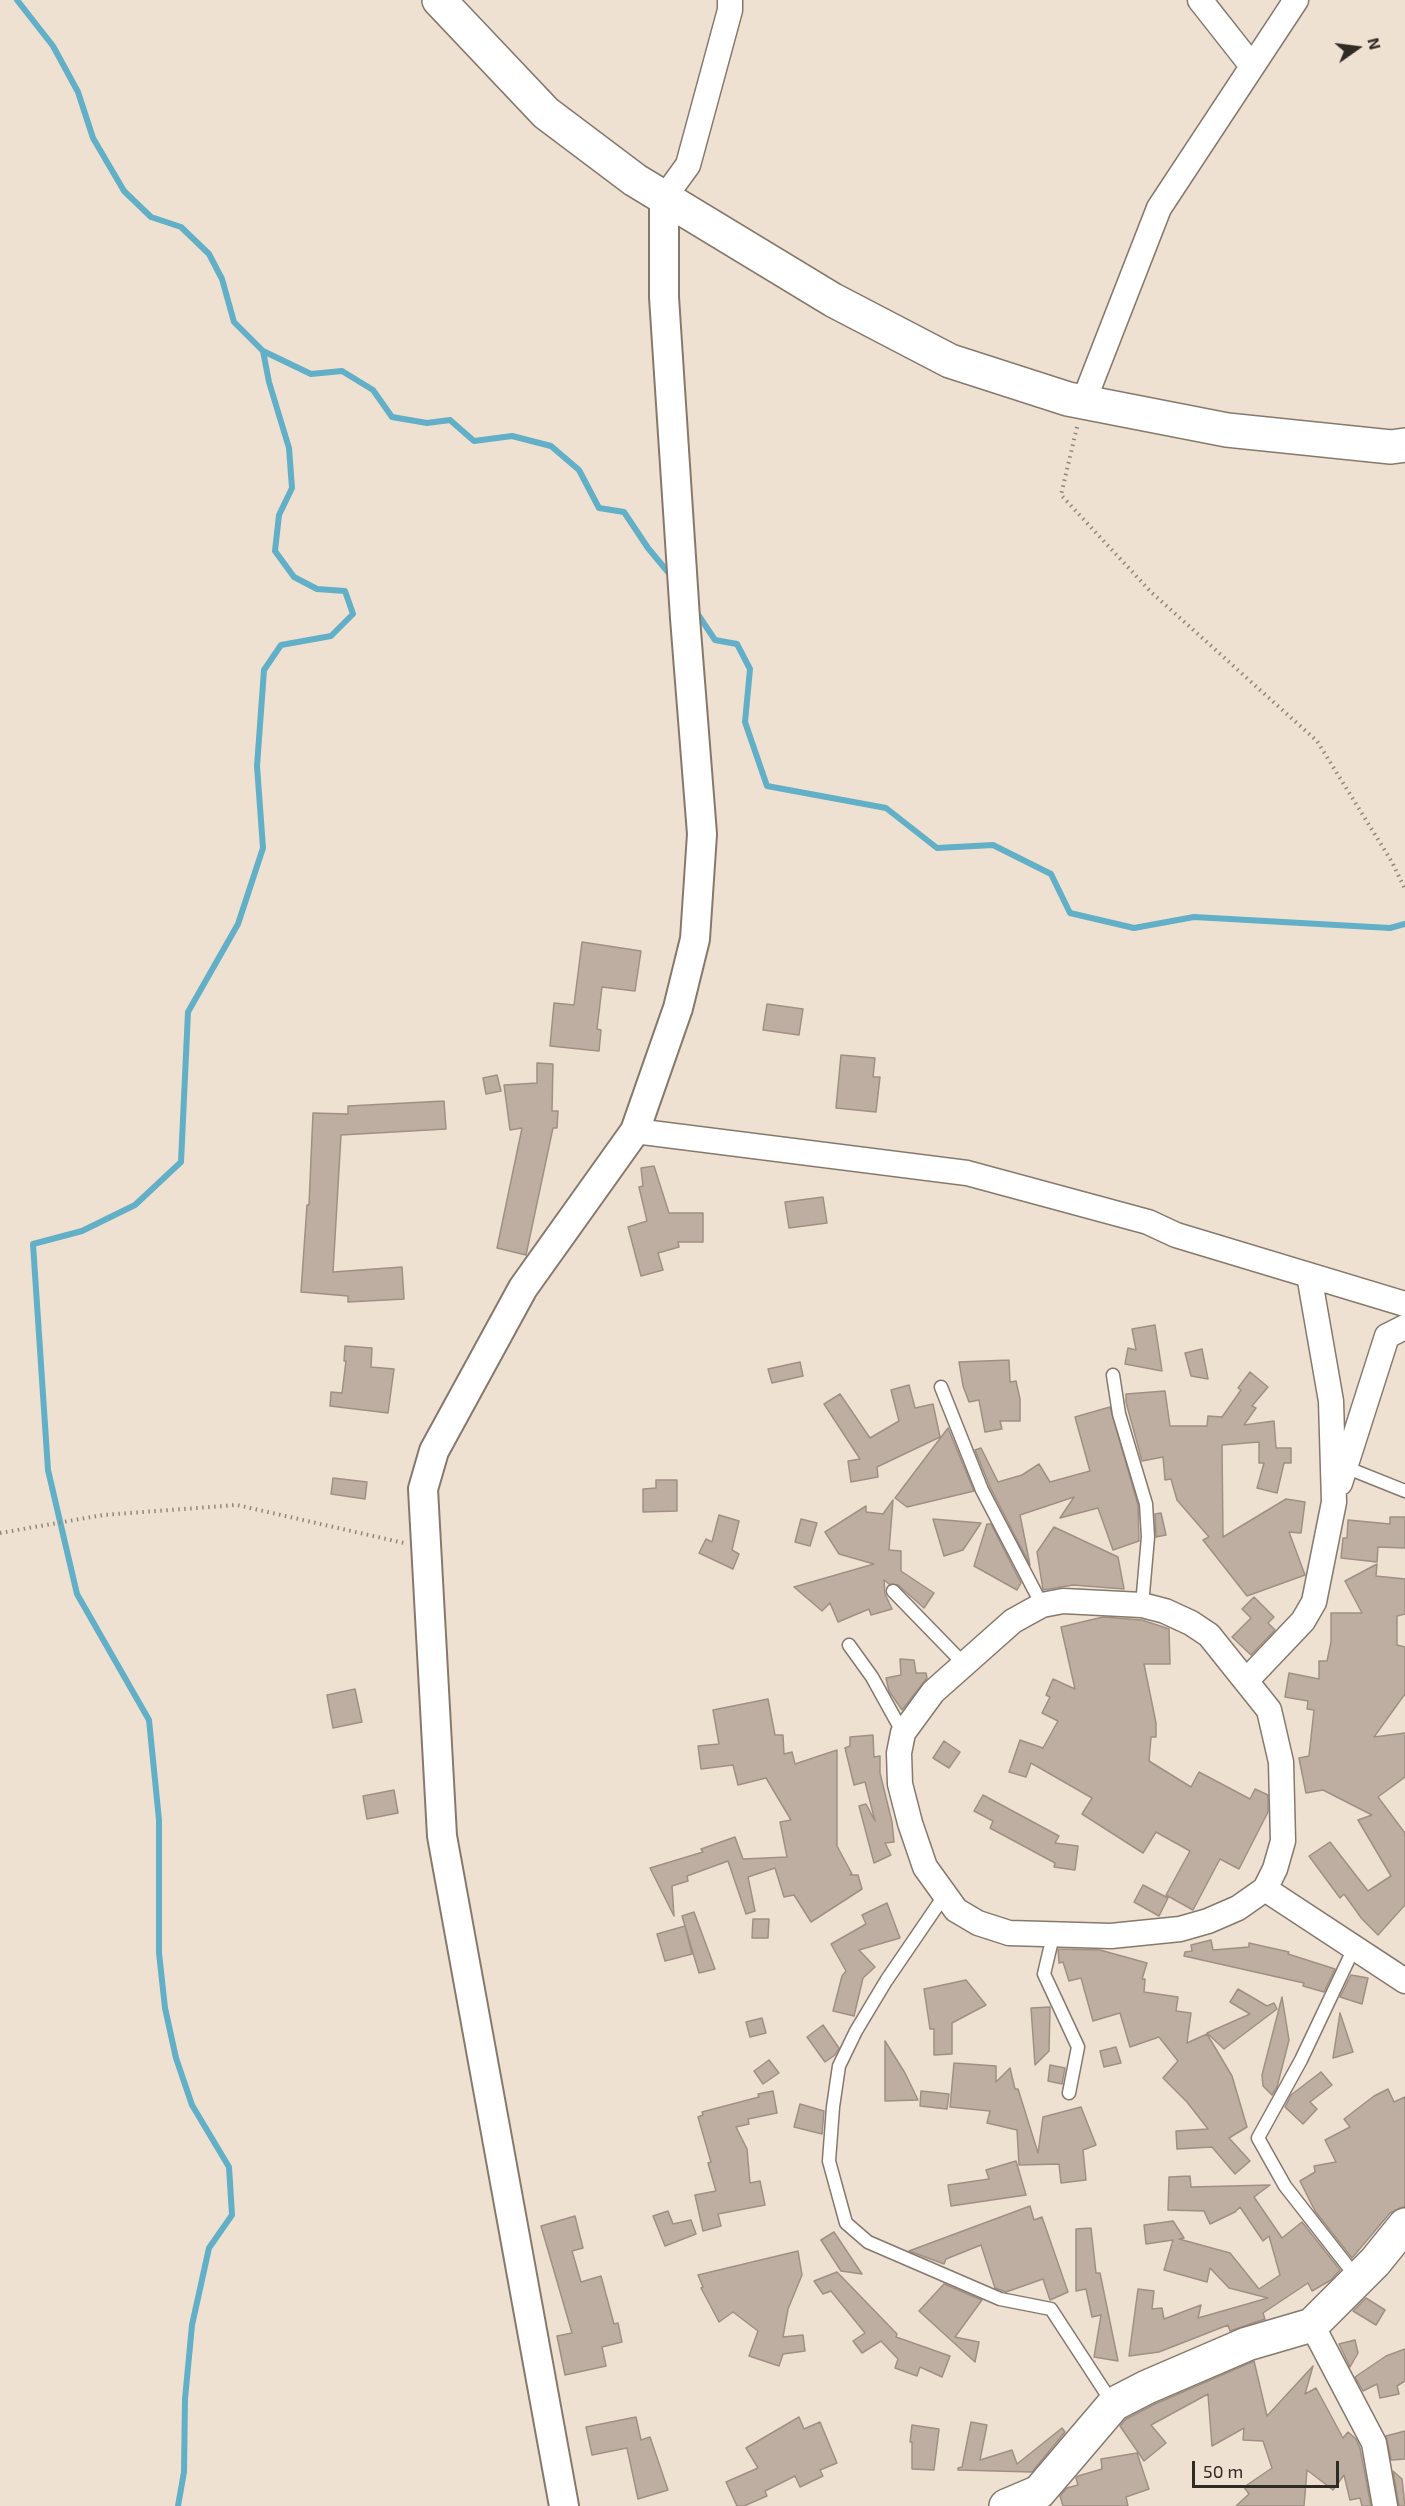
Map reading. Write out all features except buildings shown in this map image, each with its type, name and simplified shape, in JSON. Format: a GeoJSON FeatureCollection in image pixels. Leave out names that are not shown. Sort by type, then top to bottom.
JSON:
{"type":"FeatureCollection","features":[{"type":"Feature","properties":{"kind":"main road"},"geometry":{"type":"LineString","coordinates":[[439,0],[546,113],[634,180],[833,300],[950,361],[1083,403],[1227,430],[1391,447],[1405,445]]}},
{"type":"Feature","properties":{"kind":"main road"},"geometry":{"type":"LineString","coordinates":[[1006,2506],[1044,2499],[1114,2404],[1147,2386],[1247,2344],[1312,2325],[1375,2262],[1405,2225]]}},
{"type":"Feature","properties":{"kind":"street"},"geometry":{"type":"LineString","coordinates":[[1200,0],[1252,66]]}},
{"type":"Feature","properties":{"kind":"street"},"geometry":{"type":"LineString","coordinates":[[1083,403],[1159,208],[1296,0]]}},
{"type":"Feature","properties":{"kind":"street"},"geometry":{"type":"LineString","coordinates":[[564,2506],[442,1836],[423,1489],[434,1451],[523,1288],[635,1131],[678,1008],[695,939],[702,834],[664,297],[664,198],[688,165],[733,3]]}},
{"type":"Feature","properties":{"kind":"street"},"geometry":{"type":"LineString","coordinates":[[635,1131],[967,1173],[1148,1222],[1176,1235],[1405,1304]]}},
{"type":"Feature","properties":{"kind":"street"},"geometry":{"type":"LineString","coordinates":[[1309,1275],[1331,1401],[1334,1503]]}},
{"type":"Feature","properties":{"kind":"street"},"geometry":{"type":"LineString","coordinates":[[1246,1681],[1303,1621],[1314,1602],[1334,1503],[1387,1336],[1405,1327]]}},
{"type":"Feature","properties":{"kind":"street"},"geometry":{"type":"LineString","coordinates":[[1064,1601],[1142,1605],[1166,1611],[1209,1635],[1269,1710],[1281,1762],[1283,1841],[1275,1869],[1265,1889],[1238,1908],[1208,1921],[1180,1929],[1112,1936],[1053,1935],[1009,1933],[978,1923],[956,1910],[944,1896],[926,1867],[910,1824],[900,1784],[899,1753],[903,1733],[933,1692],[1013,1621],[1042,1605],[1064,1601]]}},
{"type":"Feature","properties":{"kind":"street"},"geometry":{"type":"LineString","coordinates":[[1265,1889],[1405,1981]]}},
{"type":"Feature","properties":{"kind":"street"},"geometry":{"type":"LineString","coordinates":[[1312,2325],[1374,2443],[1385,2506]]}},
{"type":"Feature","properties":{"kind":"lane"},"geometry":{"type":"LineString","coordinates":[[1113,1375],[1119,1414],[1146,1504],[1148,1537],[1142,1605]]}},
{"type":"Feature","properties":{"kind":"lane"},"geometry":{"type":"LineString","coordinates":[[941,1387],[982,1490],[1042,1605]]}},
{"type":"Feature","properties":{"kind":"lane"},"geometry":{"type":"LineString","coordinates":[[1345,1467],[1405,1491]]}},
{"type":"Feature","properties":{"kind":"lane"},"geometry":{"type":"LineString","coordinates":[[893,1591],[964,1664]]}},
{"type":"Feature","properties":{"kind":"lane"},"geometry":{"type":"LineString","coordinates":[[849,1645],[872,1677],[903,1733]]}},
{"type":"Feature","properties":{"kind":"lane"},"geometry":{"type":"LineString","coordinates":[[944,1896],[855,2031],[839,2066],[829,2161],[846,2223],[868,2242],[1000,2299],[1050,2309],[1114,2404]]}},
{"type":"Feature","properties":{"kind":"lane"},"geometry":{"type":"LineString","coordinates":[[1053,1935],[1044,1974],[1078,2047],[1069,2093]]}},
{"type":"Feature","properties":{"kind":"lane"},"geometry":{"type":"LineString","coordinates":[[1354,1948],[1301,2060],[1258,2138],[1285,2186],[1357,2278]]}},
{"type":"Feature","properties":{"kind":"path"},"geometry":{"type":"LineString","coordinates":[[1083,403],[1061,495],[1151,592],[1317,741],[1392,862],[1405,889]]}},
{"type":"Feature","properties":{"kind":"path"},"geometry":{"type":"LineString","coordinates":[[0,1533],[103,1515],[237,1505],[425,1548]]}},
{"type":"Feature","properties":{"kind":"waterway"},"geometry":{"type":"LineString","coordinates":[[17,0],[53,46],[78,92],[93,138],[124,191],[151,217],[181,227],[209,254],[222,279],[234,322],[263,351],[269,382],[289,448],[292,488],[279,515],[275,551],[294,577],[317,589],[345,591],[353,614],[331,636],[281,645],[264,670],[257,766],[263,848],[238,924],[188,1012],[181,1162],[135,1205],[82,1231],[33,1244],[48,1470],[77,1594],[149,1720],[159,1820],[159,1953],[165,2008],[176,2058],[192,2105],[229,2167],[232,2215],[209,2248],[192,2325],[185,2399],[184,2472],[178,2506]]}},
{"type":"Feature","properties":{"kind":"waterway"},"geometry":{"type":"LineString","coordinates":[[263,351],[311,374],[342,371],[373,390],[392,417],[427,423],[450,420],[474,441],[512,436],[551,446],[579,470],[599,508],[624,512],[648,548],[672,577]]}},
{"type":"Feature","properties":{"kind":"waterway"},"geometry":{"type":"LineString","coordinates":[[695,610],[715,640],[737,644],[750,669],[745,722],[767,786],[886,808],[937,848],[993,845],[1051,874],[1070,913],[1134,928],[1194,917],[1390,928],[1405,924]]}}]}
